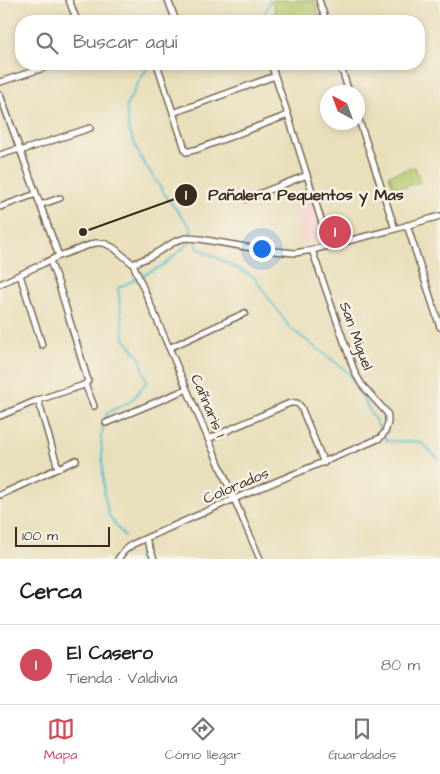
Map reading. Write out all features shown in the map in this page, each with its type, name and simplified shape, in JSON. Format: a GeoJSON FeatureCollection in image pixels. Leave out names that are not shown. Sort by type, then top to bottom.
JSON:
{"type":"FeatureCollection","features":[{"type":"Feature","properties":{"kind":"street"},"geometry":{"type":"LineString","coordinates":[[69,0],[75,15]]}},
{"type":"Feature","properties":{"kind":"street"},"geometry":{"type":"LineString","coordinates":[[168,0],[174,15]]}},
{"type":"Feature","properties":{"kind":"street"},"geometry":{"type":"LineString","coordinates":[[319,0],[324,15]]}},
{"type":"Feature","properties":{"kind":"street"},"geometry":{"type":"LineString","coordinates":[[0,82],[37,70]]}},
{"type":"Feature","properties":{"kind":"street"},"geometry":{"type":"LineString","coordinates":[[159,70],[186,152],[198,150],[288,115]]}},
{"type":"Feature","properties":{"kind":"street"},"geometry":{"type":"LineString","coordinates":[[273,70],[329,245]]}},
{"type":"Feature","properties":{"kind":"street"},"geometry":{"type":"LineString","coordinates":[[342,70],[347,85]]}},
{"type":"Feature","properties":{"kind":"street"},"geometry":{"type":"LineString","coordinates":[[173,114],[275,76]]}},
{"type":"Feature","properties":{"kind":"street"},"geometry":{"type":"LineString","coordinates":[[0,95],[3,110],[20,150],[59,256],[0,284]]}},
{"type":"Feature","properties":{"kind":"street"},"geometry":{"type":"LineString","coordinates":[[0,155],[90,128]]}},
{"type":"Feature","properties":{"kind":"street"},"geometry":{"type":"LineString","coordinates":[[362,130],[395,229]]}},
{"type":"Feature","properties":{"kind":"street"},"geometry":{"type":"LineString","coordinates":[[246,199],[307,175]]}},
{"type":"Feature","properties":{"kind":"street"},"geometry":{"type":"LineString","coordinates":[[0,207],[36,194]]}},
{"type":"Feature","properties":{"kind":"street"},"geometry":{"type":"LineString","coordinates":[[40,205],[60,198]]}},
{"type":"Feature","properties":{"kind":"street"},"geometry":{"type":"LineString","coordinates":[[132,264],[185,238],[288,253],[312,250],[440,216]]}},
{"type":"Feature","properties":{"kind":"street"},"geometry":{"type":"LineString","coordinates":[[407,225],[440,327]]}},
{"type":"Feature","properties":{"kind":"street","name":"Cañnaris 1"},"geometry":{"type":"LineString","coordinates":[[59,256],[95,243],[100,243],[114,248],[136,270],[260,559]]}},
{"type":"Feature","properties":{"kind":"street","name":"San Miguel"},"geometry":{"type":"LineString","coordinates":[[312,250],[355,373],[362,386],[387,413],[388,422],[385,432],[380,438],[368,443]]}},
{"type":"Feature","properties":{"kind":"street"},"geometry":{"type":"LineString","coordinates":[[50,261],[59,285],[94,406]]}},
{"type":"Feature","properties":{"kind":"street"},"geometry":{"type":"LineString","coordinates":[[20,275],[42,345]]}},
{"type":"Feature","properties":{"kind":"street"},"geometry":{"type":"LineString","coordinates":[[169,348],[245,313]]}},
{"type":"Feature","properties":{"kind":"street"},"geometry":{"type":"LineString","coordinates":[[0,416],[86,383]]}},
{"type":"Feature","properties":{"kind":"street"},"geometry":{"type":"LineString","coordinates":[[106,424],[187,389]]}},
{"type":"Feature","properties":{"kind":"street"},"geometry":{"type":"LineString","coordinates":[[38,400],[58,468]]}},
{"type":"Feature","properties":{"kind":"street"},"geometry":{"type":"LineString","coordinates":[[208,438],[290,403],[297,403],[324,463]]}},
{"type":"Feature","properties":{"kind":"street","name":"Colorados"},"geometry":{"type":"LineString","coordinates":[[118,559],[133,544],[368,443]]}},
{"type":"Feature","properties":{"kind":"street"},"geometry":{"type":"LineString","coordinates":[[0,495],[76,460]]}},
{"type":"Feature","properties":{"kind":"street"},"geometry":{"type":"LineString","coordinates":[[146,539],[154,559]]}},
{"type":"Feature","properties":{"kind":"shaded area"},"geometry":{"type":"Polygon","coordinates":[[[310,195],[323,237],[303,243],[291,200],[310,195]]]}},
{"type":"Feature","properties":{"kind":"green space"},"geometry":{"type":"Polygon","coordinates":[[[272,0],[314,0],[319,15],[276,15],[272,0]]]}},
{"type":"Feature","properties":{"kind":"green space"},"geometry":{"type":"Polygon","coordinates":[[[415,167],[420,182],[394,190],[389,175],[415,167]]]}},
{"type":"Feature","properties":{"kind":"waterway"},"geometry":{"type":"LineString","coordinates":[[264,15],[270,2],[269,0]]}},
{"type":"Feature","properties":{"kind":"waterway"},"geometry":{"type":"LineString","coordinates":[[146,70],[126,107],[129,131],[141,158],[168,199],[191,228],[198,248],[254,277],[290,328],[348,372],[387,441],[420,442],[440,460]]}},
{"type":"Feature","properties":{"kind":"waterway"},"geometry":{"type":"LineString","coordinates":[[124,536],[109,516],[104,492],[101,436],[107,413],[131,401],[147,382],[140,358],[124,338],[118,288],[165,264],[189,243],[191,230]]}},
{"type":"Feature","properties":{"kind":"waterway"},"geometry":{"type":"LineString","coordinates":[[138,559],[140,553]]}},
{"type":"Feature","properties":{"kind":"place","name":"Pañalera Pequentos y Mas"},"geometry":{"type":"Point","coordinates":[83,232]}},
{"type":"Feature","properties":{"kind":"place","name":"El Casero"},"geometry":{"type":"Point","coordinates":[335,232]}}]}
